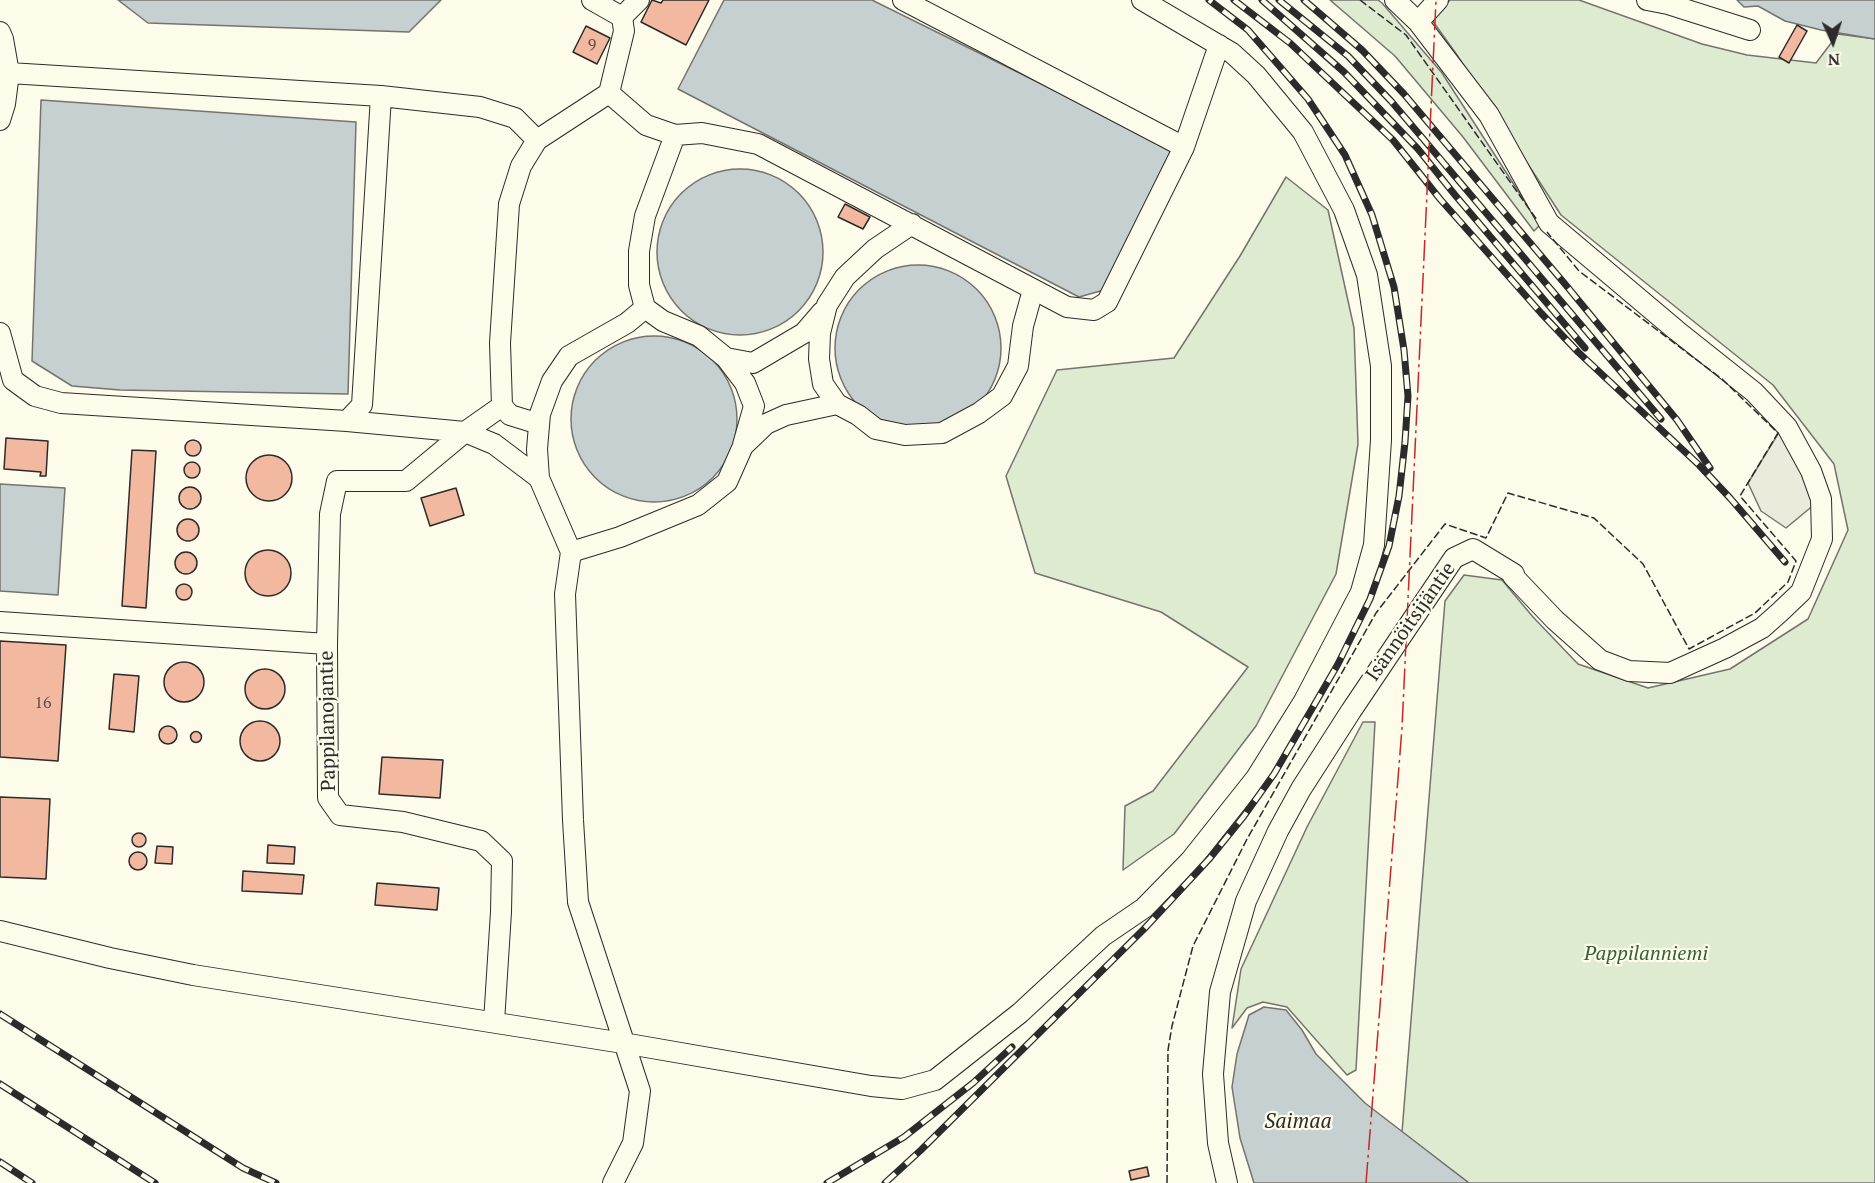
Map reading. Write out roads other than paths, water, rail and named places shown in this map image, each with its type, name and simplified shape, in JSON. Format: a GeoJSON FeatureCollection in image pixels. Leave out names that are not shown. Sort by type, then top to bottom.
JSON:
{"type":"FeatureCollection","features":[{"type":"Feature","properties":{"kind":"street"},"geometry":{"type":"LineString","coordinates":[[592,0],[622,17]]}},
{"type":"Feature","properties":{"kind":"street"},"geometry":{"type":"LineString","coordinates":[[622,17],[639,0]]}},
{"type":"Feature","properties":{"kind":"street"},"geometry":{"type":"LineString","coordinates":[[903,0],[1184,147]]}},
{"type":"Feature","properties":{"kind":"street"},"geometry":{"type":"LineString","coordinates":[[0,931],[110,958],[193,975],[623,1043],[871,1086],[902,1089],[935,1080],[1020,1013],[1103,936],[1144,908],[1190,861],[1256,778],[1304,701],[1361,592],[1374,545],[1381,440],[1381,366],[1367,275],[1344,210],[1303,132],[1256,75],[1232,53],[1142,0]]}},
{"type":"Feature","properties":{"kind":"street","name":"Isännöitsijäntie"},"geometry":{"type":"LineString","coordinates":[[1227,1183],[1218,1143],[1213,1074],[1220,992],[1246,901],[1278,831],[1301,789],[1454,558],[1473,549],[1514,574],[1513,576],[1555,620],[1600,660],[1629,671],[1670,673],[1725,648],[1762,627],[1780,612],[1801,592],[1822,539],[1821,499],[1811,471],[1787,427],[1754,392],[1549,223],[1489,115],[1418,22],[1395,0]]}},
{"type":"Feature","properties":{"kind":"street"},"geometry":{"type":"LineString","coordinates":[[1418,22],[1438,0]]}},
{"type":"Feature","properties":{"kind":"street"},"geometry":{"type":"LineString","coordinates":[[1647,0],[1668,4],[1750,30]]}},
{"type":"Feature","properties":{"kind":"street"},"geometry":{"type":"LineString","coordinates":[[539,424],[510,415],[502,406],[500,343],[509,204],[520,166],[537,140],[609,93],[624,31],[622,17]]}},
{"type":"Feature","properties":{"kind":"street"},"geometry":{"type":"LineString","coordinates":[[0,32],[9,73],[5,104],[0,120]]}},
{"type":"Feature","properties":{"kind":"street"},"geometry":{"type":"LineString","coordinates":[[609,93],[646,125],[675,135],[702,133],[758,144],[1067,307],[1094,310],[1107,302],[1184,147],[1219,45]]}},
{"type":"Feature","properties":{"kind":"street"},"geometry":{"type":"LineString","coordinates":[[9,73],[381,96],[480,107],[515,118],[537,140]]}},
{"type":"Feature","properties":{"kind":"street"},"geometry":{"type":"LineString","coordinates":[[347,421],[362,405],[381,96]]}},
{"type":"Feature","properties":{"kind":"street"},"geometry":{"type":"LineString","coordinates":[[571,552],[620,537],[698,505],[727,482],[743,446],[754,406],[745,383],[726,358],[699,336],[663,321],[645,308],[639,285],[639,251],[645,216],[675,135]]}},
{"type":"Feature","properties":{"kind":"street"},"geometry":{"type":"LineString","coordinates":[[726,358],[753,363],[772,354],[804,333],[828,305],[845,278],[875,249],[912,224]]}},
{"type":"Feature","properties":{"kind":"street"},"geometry":{"type":"LineString","coordinates":[[828,305],[820,333],[819,359],[823,384],[837,404],[858,415],[876,429],[905,435],[942,434],[979,413],[1002,396],[1018,366],[1023,326],[1033,290]]}},
{"type":"Feature","properties":{"kind":"street"},"geometry":{"type":"LineString","coordinates":[[613,1183],[633,1143],[640,1091],[578,902],[565,594],[571,552],[539,478],[537,449],[540,414],[552,381],[569,356],[627,323],[645,308]]}},
{"type":"Feature","properties":{"kind":"street"},"geometry":{"type":"LineString","coordinates":[[0,333],[13,380],[35,396],[61,403],[347,421],[465,432],[494,444],[539,478]]}},
{"type":"Feature","properties":{"kind":"street"},"geometry":{"type":"LineString","coordinates":[[743,446],[766,424],[786,416],[837,404]]}},
{"type":"Feature","properties":{"kind":"street","name":"Pappilanojantie"},"geometry":{"type":"LineString","coordinates":[[494,1022],[502,861],[481,841],[403,822],[340,815],[328,798],[327,644],[330,514],[337,481],[406,481],[465,432],[502,406]]}},
{"type":"Feature","properties":{"kind":"street"},"geometry":{"type":"LineString","coordinates":[[0,622],[327,644]]}},
{"type":"Feature","properties":{"kind":"water"},"geometry":{"type":"Polygon","coordinates":[[[118,0],[441,0],[409,32],[148,23],[118,0]]]}},
{"type":"Feature","properties":{"kind":"water"},"geometry":{"type":"Polygon","coordinates":[[[724,0],[872,0],[1175,150],[1104,290],[1079,297],[678,89],[724,0]]]}},
{"type":"Feature","properties":{"kind":"water"},"geometry":{"type":"Polygon","coordinates":[[[1737,0],[1875,0],[1875,39],[1785,21],[1758,6],[1744,7],[1737,0]]]}},
{"type":"Feature","properties":{"kind":"water"},"geometry":{"type":"Polygon","coordinates":[[[41,100],[356,122],[348,394],[120,390],[72,386],[32,361],[41,100]]]}},
{"type":"Feature","properties":{"kind":"water"},"geometry":{"type":"Polygon","coordinates":[[[740,169],[772,175],[799,193],[817,220],[823,252],[817,284],[799,311],[772,329],[740,335],[708,329],[681,311],[663,284],[657,252],[663,220],[681,193],[708,175],[740,169]]]}},
{"type":"Feature","properties":{"kind":"water"},"geometry":{"type":"Polygon","coordinates":[[[918,265],[950,272],[964,279],[976,290],[987,302],[994,316],[1001,348],[994,380],[987,394],[976,406],[964,417],[950,424],[918,431],[886,424],[872,417],[860,406],[849,394],[842,380],[835,348],[842,316],[849,302],[860,290],[872,279],[886,272],[918,265]]]}},
{"type":"Feature","properties":{"kind":"water"},"geometry":{"type":"Polygon","coordinates":[[[654,336],[686,342],[713,360],[731,387],[737,419],[731,451],[713,478],[686,496],[654,502],[622,496],[595,478],[577,451],[571,419],[577,387],[595,360],[622,342],[654,336]]]}},
{"type":"Feature","properties":{"kind":"water"},"geometry":{"type":"Polygon","coordinates":[[[0,484],[65,488],[58,595],[0,591],[0,484]]]}},
{"type":"Feature","properties":{"kind":"water","name":"Saimaa"},"geometry":{"type":"Polygon","coordinates":[[[1264,1007],[1286,1010],[1302,1030],[1316,1054],[1365,1103],[1469,1183],[1254,1183],[1240,1138],[1232,1087],[1237,1054],[1249,1015],[1264,1007]]]}},
{"type":"Feature","properties":{"kind":"railway"},"geometry":{"type":"LineString","coordinates":[[885,1183],[1144,929],[1210,858],[1244,816],[1274,774],[1338,664],[1370,599],[1389,546],[1399,496],[1408,396],[1404,350],[1394,287],[1372,215],[1345,155],[1308,99],[1248,30],[1209,0]]}},
{"type":"Feature","properties":{"kind":"railway"},"geometry":{"type":"LineString","coordinates":[[1234,0],[1290,43],[1393,140],[1440,199],[1541,313],[1578,352],[1699,465],[1785,562]]}},
{"type":"Feature","properties":{"kind":"railway"},"geometry":{"type":"LineString","coordinates":[[1262,0],[1344,72],[1418,149],[1585,348]]}},
{"type":"Feature","properties":{"kind":"railway"},"geometry":{"type":"LineString","coordinates":[[1279,0],[1348,56],[1391,101],[1661,419]]}},
{"type":"Feature","properties":{"kind":"railway"},"geometry":{"type":"LineString","coordinates":[[1304,0],[1362,50],[1404,94],[1677,420],[1710,468]]}},
{"type":"Feature","properties":{"kind":"railway"},"geometry":{"type":"LineString","coordinates":[[0,1014],[243,1168],[276,1183]]}},
{"type":"Feature","properties":{"kind":"railway"},"geometry":{"type":"LineString","coordinates":[[827,1183],[904,1137],[973,1083],[1012,1047]]}},
{"type":"Feature","properties":{"kind":"railway"},"geometry":{"type":"LineString","coordinates":[[0,1084],[155,1183]]}},
{"type":"Feature","properties":{"kind":"railway"},"geometry":{"type":"LineString","coordinates":[[0,1162],[32,1183]]}},
{"type":"Feature","properties":{"kind":"park label","name":"Pappilanniemi"},"geometry":{"type":"Point","coordinates":[1646,954]}}]}
